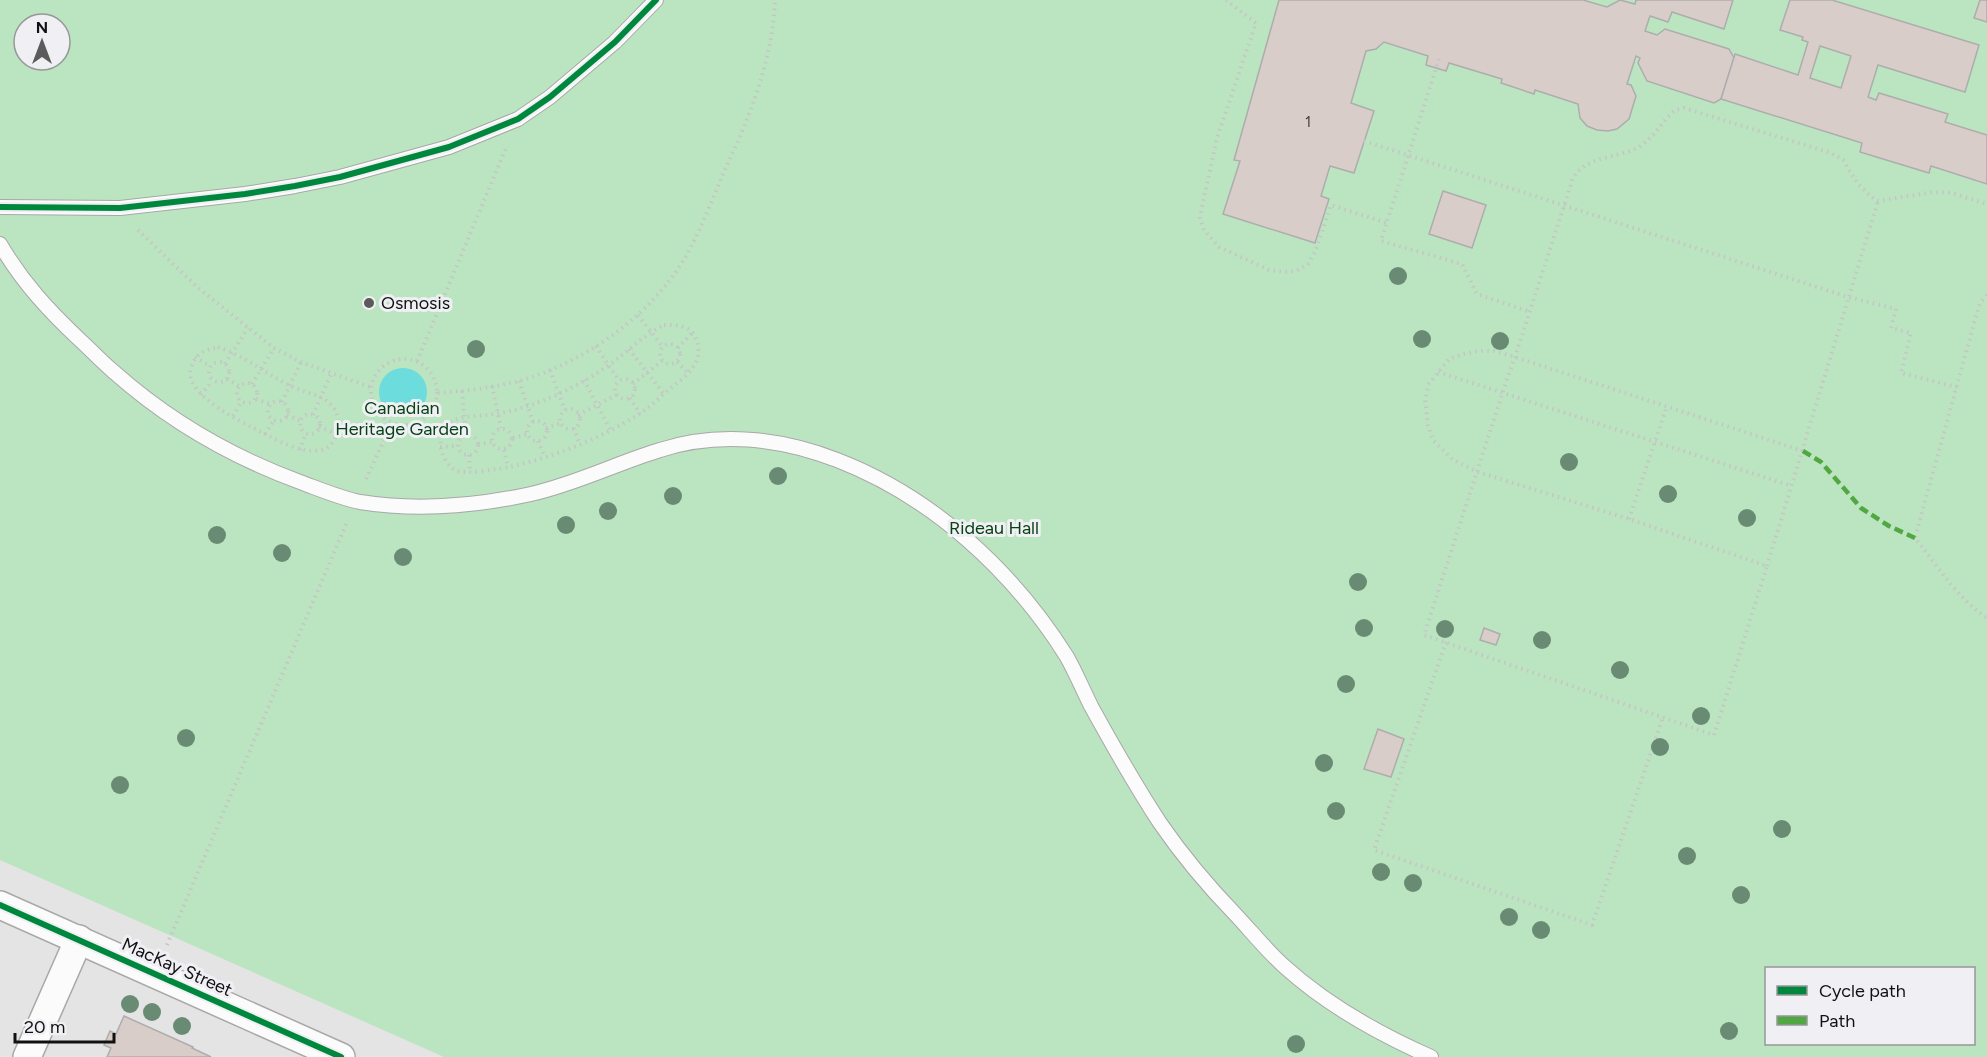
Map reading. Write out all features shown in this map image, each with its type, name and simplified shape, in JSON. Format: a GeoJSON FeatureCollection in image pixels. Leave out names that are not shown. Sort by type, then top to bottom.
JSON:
{"type":"FeatureCollection","features":[{"type":"Feature","properties":{"kind":"street","name":"MacKay Street"},"geometry":{"type":"LineString","coordinates":[[0,905],[341,1057]]}},
{"type":"Feature","properties":{"kind":"street"},"geometry":{"type":"LineString","coordinates":[[27,1057],[79,939]]}},
{"type":"Feature","properties":{"kind":"lane"},"geometry":{"type":"LineString","coordinates":[[0,207],[120,208],[246,194],[340,177],[449,147],[518,119],[584,71],[656,0]]}},
{"type":"Feature","properties":{"kind":"lane"},"geometry":{"type":"LineString","coordinates":[[0,244],[14,268],[45,307],[114,373],[151,402],[191,429],[262,468],[355,501],[397,506],[438,506],[512,497],[582,479],[663,449],[696,441],[732,438],[772,442],[804,449],[839,461],[883,481],[928,509],[967,539],[1034,609],[1068,660],[1119,756],[1164,829],[1209,887],[1283,965],[1319,994],[1359,1020],[1400,1044],[1431,1057]]}},
{"type":"Feature","properties":{"kind":"path"},"geometry":{"type":"LineString","coordinates":[[438,393],[519,381],[550,370],[596,346],[638,315],[663,288],[685,257],[736,147],[766,62],[775,0]]}},
{"type":"Feature","properties":{"kind":"path"},"geometry":{"type":"LineString","coordinates":[[1226,0],[1256,23],[1217,138],[1209,172],[1200,218],[1208,237],[1219,247],[1249,261],[1269,270],[1285,272],[1296,271],[1308,264],[1315,252],[1331,205],[1387,223]]}},
{"type":"Feature","properties":{"kind":"path"},"geometry":{"type":"LineString","coordinates":[[1439,59],[1381,241],[1462,264],[1478,294],[1530,312]]}},
{"type":"Feature","properties":{"kind":"path"},"geometry":{"type":"LineString","coordinates":[[1878,201],[1714,735],[1424,635],[1564,205],[1578,170],[1594,161],[1638,147],[1656,134],[1675,110],[1684,108],[1831,153],[1843,160],[1858,184],[1869,196],[1878,201],[1917,194],[1952,192],[1987,204]]}},
{"type":"Feature","properties":{"kind":"path"},"geometry":{"type":"LineString","coordinates":[[417,361],[518,119]]}},
{"type":"Feature","properties":{"kind":"path"},"geometry":{"type":"LineString","coordinates":[[1364,141],[1848,297],[1896,309],[1891,328],[1911,333],[1901,373],[1957,387]]}},
{"type":"Feature","properties":{"kind":"path"},"geometry":{"type":"LineString","coordinates":[[120,208],[132,225],[165,257],[274,348],[301,362],[370,387]]}},
{"type":"Feature","properties":{"kind":"path"},"geometry":{"type":"LineString","coordinates":[[1987,295],[1980,303],[1915,538],[1948,582],[1987,618]]}},
{"type":"Feature","properties":{"kind":"path"},"geometry":{"type":"LineString","coordinates":[[638,315],[663,347]]}},
{"type":"Feature","properties":{"kind":"path"},"geometry":{"type":"LineString","coordinates":[[664,325],[680,325],[693,332],[699,344],[698,361],[689,374],[640,414],[580,445],[508,467],[470,472],[456,471],[445,461],[440,447],[442,431],[451,422],[465,417],[498,414],[527,406],[559,393],[609,366],[651,331],[664,325]]}},
{"type":"Feature","properties":{"kind":"path"},"geometry":{"type":"LineString","coordinates":[[225,364],[248,328]]}},
{"type":"Feature","properties":{"kind":"path"},"geometry":{"type":"LineString","coordinates":[[678,348],[693,332]]}},
{"type":"Feature","properties":{"kind":"path"},"geometry":{"type":"LineString","coordinates":[[669,344],[678,348],[681,353],[677,362],[672,365],[664,363],[660,356],[663,347],[669,344]]}},
{"type":"Feature","properties":{"kind":"path"},"geometry":{"type":"LineString","coordinates":[[596,346],[619,381]]}},
{"type":"Feature","properties":{"kind":"path"},"geometry":{"type":"LineString","coordinates":[[218,347],[232,352],[290,386],[321,397],[332,405],[339,418],[337,434],[330,445],[317,451],[300,450],[233,416],[201,395],[193,384],[190,371],[195,357],[204,350],[218,347]]}},
{"type":"Feature","properties":{"kind":"path"},"geometry":{"type":"LineString","coordinates":[[252,384],[274,348]]}},
{"type":"Feature","properties":{"kind":"path"},"geometry":{"type":"LineString","coordinates":[[629,349],[664,394]]}},
{"type":"Feature","properties":{"kind":"path"},"geometry":{"type":"LineString","coordinates":[[1767,566],[1629,519],[1478,472],[1453,459],[1433,440],[1426,414],[1425,399],[1429,384],[1449,358],[1479,351],[1494,351],[1803,451]]}},
{"type":"Feature","properties":{"kind":"path"},"geometry":{"type":"LineString","coordinates":[[195,357],[210,366]]}},
{"type":"Feature","properties":{"kind":"path"},"geometry":{"type":"LineString","coordinates":[[402,358],[417,361],[428,368],[435,380],[438,393],[436,403],[423,420],[402,426],[382,417],[375,409],[370,398],[370,387],[376,373],[387,362],[402,358]]}},
{"type":"Feature","properties":{"kind":"path"},"geometry":{"type":"LineString","coordinates":[[633,384],[663,360]]}},
{"type":"Feature","properties":{"kind":"path"},"geometry":{"type":"LineString","coordinates":[[217,362],[225,364],[229,371],[227,379],[220,383],[212,381],[208,374],[210,366],[217,362]]}},
{"type":"Feature","properties":{"kind":"path"},"geometry":{"type":"LineString","coordinates":[[282,402],[301,362]]}},
{"type":"Feature","properties":{"kind":"path"},"geometry":{"type":"LineString","coordinates":[[677,362],[689,374]]}},
{"type":"Feature","properties":{"kind":"path"},"geometry":{"type":"LineString","coordinates":[[550,370],[565,410]]}},
{"type":"Feature","properties":{"kind":"path"},"geometry":{"type":"LineString","coordinates":[[1438,372],[1792,486]]}},
{"type":"Feature","properties":{"kind":"path"},"geometry":{"type":"LineString","coordinates":[[313,415],[331,374]]}},
{"type":"Feature","properties":{"kind":"path"},"geometry":{"type":"LineString","coordinates":[[227,379],[239,386]]}},
{"type":"Feature","properties":{"kind":"path"},"geometry":{"type":"LineString","coordinates":[[623,379],[631,381],[635,388],[633,396],[626,400],[618,398],[614,391],[619,381],[623,379]]}},
{"type":"Feature","properties":{"kind":"path"},"geometry":{"type":"LineString","coordinates":[[584,380],[610,429]]}},
{"type":"Feature","properties":{"kind":"path"},"geometry":{"type":"LineString","coordinates":[[201,395],[212,381]]}},
{"type":"Feature","properties":{"kind":"path"},"geometry":{"type":"LineString","coordinates":[[519,381],[533,422]]}},
{"type":"Feature","properties":{"kind":"path"},"geometry":{"type":"LineString","coordinates":[[246,382],[252,384],[258,392],[256,399],[249,404],[241,402],[237,394],[239,386],[246,382]]}},
{"type":"Feature","properties":{"kind":"path"},"geometry":{"type":"LineString","coordinates":[[492,386],[501,428]]}},
{"type":"Feature","properties":{"kind":"path"},"geometry":{"type":"LineString","coordinates":[[462,391],[466,434]]}},
{"type":"Feature","properties":{"kind":"path"},"geometry":{"type":"LineString","coordinates":[[578,415],[616,394]]}},
{"type":"Feature","properties":{"kind":"path"},"geometry":{"type":"LineString","coordinates":[[630,398],[640,414]]}},
{"type":"Feature","properties":{"kind":"path"},"geometry":{"type":"LineString","coordinates":[[256,399],[270,404]]}},
{"type":"Feature","properties":{"kind":"path"},"geometry":{"type":"LineString","coordinates":[[277,400],[285,402],[289,409],[287,415],[280,421],[274,420],[267,412],[270,404],[277,400]]}},
{"type":"Feature","properties":{"kind":"path"},"geometry":{"type":"LineString","coordinates":[[233,416],[241,402]]}},
{"type":"Feature","properties":{"kind":"path"},"geometry":{"type":"LineString","coordinates":[[1629,519],[1666,406]]}},
{"type":"Feature","properties":{"kind":"path"},"geometry":{"type":"LineString","coordinates":[[568,408],[576,410],[580,417],[578,426],[571,429],[563,427],[559,420],[561,412],[565,410],[568,408]]}},
{"type":"Feature","properties":{"kind":"path"},"geometry":{"type":"LineString","coordinates":[[309,414],[317,416],[320,423],[318,431],[312,434],[306,433],[300,426],[301,421],[302,417],[309,414]]}},
{"type":"Feature","properties":{"kind":"path"},"geometry":{"type":"LineString","coordinates":[[287,415],[301,421]]}},
{"type":"Feature","properties":{"kind":"path"},"geometry":{"type":"LineString","coordinates":[[266,434],[274,420]]}},
{"type":"Feature","properties":{"kind":"path"},"geometry":{"type":"LineString","coordinates":[[535,420],[543,422],[546,428],[545,437],[538,441],[530,439],[527,434],[528,424],[533,422],[535,420]]}},
{"type":"Feature","properties":{"kind":"path"},"geometry":{"type":"LineString","coordinates":[[154,973],[355,501],[392,423]]}},
{"type":"Feature","properties":{"kind":"path"},"geometry":{"type":"LineString","coordinates":[[546,428],[561,423]]}},
{"type":"Feature","properties":{"kind":"path"},"geometry":{"type":"LineString","coordinates":[[319,427],[337,434]]}},
{"type":"Feature","properties":{"kind":"path"},"geometry":{"type":"LineString","coordinates":[[501,428],[509,431],[513,438],[511,445],[504,450]]}},
{"type":"Feature","properties":{"kind":"path"},"geometry":{"type":"LineString","coordinates":[[501,428],[494,433],[493,442],[496,447],[504,450]]}},
{"type":"Feature","properties":{"kind":"path"},"geometry":{"type":"LineString","coordinates":[[574,428],[580,445]]}},
{"type":"Feature","properties":{"kind":"path"},"geometry":{"type":"LineString","coordinates":[[300,450],[306,433]]}},
{"type":"Feature","properties":{"kind":"path"},"geometry":{"type":"LineString","coordinates":[[466,434],[474,437],[478,444],[476,451],[469,455],[461,453],[457,446],[459,439],[466,434]]}},
{"type":"Feature","properties":{"kind":"path"},"geometry":{"type":"LineString","coordinates":[[513,438],[527,434]]}},
{"type":"Feature","properties":{"kind":"path"},"geometry":{"type":"LineString","coordinates":[[538,441],[545,457]]}},
{"type":"Feature","properties":{"kind":"path"},"geometry":{"type":"LineString","coordinates":[[478,444],[493,442]]}},
{"type":"Feature","properties":{"kind":"path"},"geometry":{"type":"LineString","coordinates":[[440,447],[457,446]]}},
{"type":"Feature","properties":{"kind":"path"},"geometry":{"type":"LineString","coordinates":[[504,450],[508,467]]}},
{"type":"Feature","properties":{"kind":"path"},"geometry":{"type":"LineString","coordinates":[[469,455],[470,472]]}},
{"type":"Feature","properties":{"kind":"path"},"geometry":{"type":"LineString","coordinates":[[1446,642],[1374,850],[1385,854],[1592,925],[1664,717]]}},
{"type":"Feature","properties":{"kind":"green space","name":"Rideau Hall"},"geometry":{"type":"Polygon","coordinates":[[[0,0],[1987,0],[1987,1057],[444,1057],[0,860],[0,0]]]}},
{"type":"Feature","properties":{"kind":"water"},"geometry":{"type":"Polygon","coordinates":[[[403,368],[420,375],[427,392],[420,409],[403,416],[386,409],[379,392],[386,375],[403,368]]]}},
{"type":"Feature","properties":{"kind":"building"},"geometry":{"type":"Polygon","coordinates":[[[1279,0],[1583,0],[1607,7],[1620,0],[1635,4],[1636,0],[1733,0],[1724,29],[1672,12],[1668,22],[1650,16],[1645,31],[1657,35],[1665,29],[1729,49],[1734,58],[1721,99],[1714,103],[1647,81],[1638,63],[1640,58],[1636,56],[1627,84],[1631,85],[1636,96],[1629,119],[1617,129],[1608,131],[1587,126],[1580,118],[1578,104],[1535,90],[1534,94],[1501,83],[1502,79],[1449,63],[1446,71],[1426,65],[1428,56],[1384,42],[1376,49],[1366,51],[1351,103],[1374,111],[1354,173],[1330,166],[1321,196],[1329,199],[1315,243],[1223,214],[1240,161],[1234,160],[1279,0]]]}},
{"type":"Feature","properties":{"kind":"building"},"geometry":{"type":"Polygon","coordinates":[[[1790,0],[1832,0],[1979,45],[1965,92],[1878,65],[1868,97],[1876,100],[1879,93],[1948,114],[1945,122],[1987,135],[1987,184],[1931,166],[1929,173],[1860,152],[1862,143],[1721,99],[1735,54],[1798,75],[1808,42],[1802,40],[1803,37],[1780,30],[1790,0]],[[1820,46],[1810,78],[1841,88],[1851,56],[1820,46]]]}},
{"type":"Feature","properties":{"kind":"building"},"geometry":{"type":"Polygon","coordinates":[[[1980,0],[1987,0],[1987,22],[1974,18],[1980,0]]]}},
{"type":"Feature","properties":{"kind":"building"},"geometry":{"type":"Polygon","coordinates":[[[1443,191],[1486,205],[1472,248],[1429,234],[1443,191]]]}},
{"type":"Feature","properties":{"kind":"building"},"geometry":{"type":"Polygon","coordinates":[[[1484,628],[1500,634],[1496,645],[1480,640],[1484,628]]]}},
{"type":"Feature","properties":{"kind":"building"},"geometry":{"type":"Polygon","coordinates":[[[1378,729],[1404,739],[1391,777],[1364,769],[1378,729]]]}},
{"type":"Feature","properties":{"kind":"building"},"geometry":{"type":"Polygon","coordinates":[[[124,1016],[211,1057],[107,1057],[111,1048],[104,1045],[110,1031],[116,1034],[124,1016]]]}},
{"type":"Feature","properties":{"kind":"marked path"},"geometry":{"type":"LineString","coordinates":[[1803,451],[1821,462],[1861,508],[1889,526],[1915,538]]}},
{"type":"Feature","properties":{"kind":"cycle path"},"geometry":{"type":"LineString","coordinates":[[0,207],[120,208],[245,194],[340,177],[449,147],[518,119],[550,97],[615,42],[656,0]]}},
{"type":"Feature","properties":{"kind":"cycle path"},"geometry":{"type":"LineString","coordinates":[[0,905],[341,1057]]}},
{"type":"Feature","properties":{"kind":"place","name":"Osmosis"},"geometry":{"type":"Point","coordinates":[369,303]}},
{"type":"Feature","properties":{"kind":"park label","name":"Canadian Heritage Garden"},"geometry":{"type":"Point","coordinates":[402,418]}}]}
